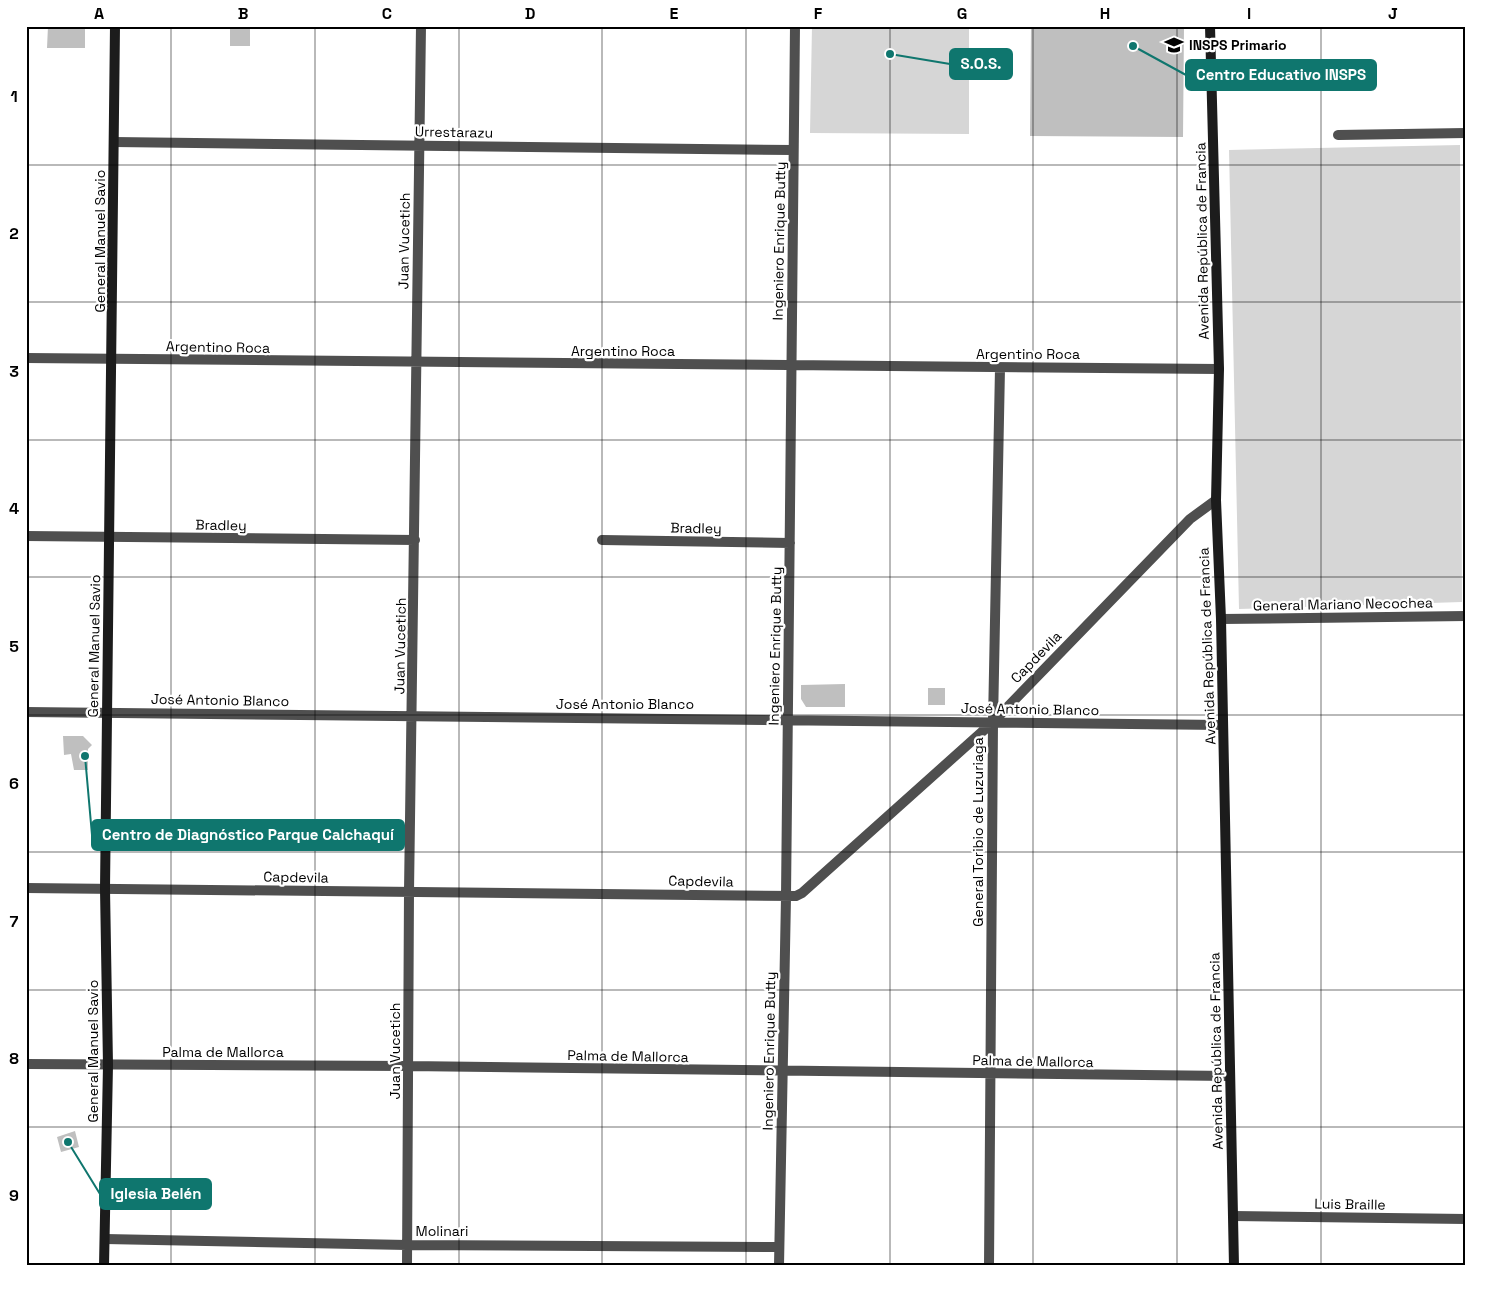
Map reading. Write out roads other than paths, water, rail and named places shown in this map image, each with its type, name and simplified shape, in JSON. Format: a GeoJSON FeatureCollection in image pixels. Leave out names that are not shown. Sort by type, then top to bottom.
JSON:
{"type":"FeatureCollection","features":[{"type":"Feature","properties":{"kind":"main road","name":"General Manuel Savio"},"geometry":{"type":"LineString","coordinates":[[104,1266],[108,1065],[105,889],[113,360],[115,26]]}},
{"type":"Feature","properties":{"kind":"main road","name":"Avenida República de Francia"},"geometry":{"type":"LineString","coordinates":[[1210,26],[1219,369],[1216,500],[1221,619],[1234,1266]]}},
{"type":"Feature","properties":{"kind":"street","name":"Juan Vucetich"},"geometry":{"type":"LineString","coordinates":[[407,1266],[409,892],[421,26]]}},
{"type":"Feature","properties":{"kind":"street","name":"Ingeniero Enrique Butty"},"geometry":{"type":"LineString","coordinates":[[779,1266],[786,896],[795,26]]}},
{"type":"Feature","properties":{"kind":"street"},"geometry":{"type":"LineString","coordinates":[[1338,136],[1466,133]]}},
{"type":"Feature","properties":{"kind":"street","name":"Urrestarazu"},"geometry":{"type":"LineString","coordinates":[[114,142],[793,150]]}},
{"type":"Feature","properties":{"kind":"street","name":"Argentino Roca"},"geometry":{"type":"LineString","coordinates":[[26,358],[1219,369]]}},
{"type":"Feature","properties":{"kind":"street","name":"General Toribio de Luzuriaga"},"geometry":{"type":"LineString","coordinates":[[989,1266],[992,722],[1000,368]]}},
{"type":"Feature","properties":{"kind":"street","name":"Capdevila"},"geometry":{"type":"LineString","coordinates":[[26,888],[786,896],[802,893],[992,722],[1190,519],[1216,500]]}},
{"type":"Feature","properties":{"kind":"street","name":"Bradley"},"geometry":{"type":"LineString","coordinates":[[26,536],[415,540]]}},
{"type":"Feature","properties":{"kind":"street","name":"Bradley"},"geometry":{"type":"LineString","coordinates":[[602,540],[790,543]]}},
{"type":"Feature","properties":{"kind":"street","name":"General Mariano Necochea"},"geometry":{"type":"LineString","coordinates":[[1221,619],[1466,616]]}},
{"type":"Feature","properties":{"kind":"street","name":"José Antonio Blanco"},"geometry":{"type":"LineString","coordinates":[[26,712],[1223,724]]}},
{"type":"Feature","properties":{"kind":"street","name":"Palma de Mallorca"},"geometry":{"type":"LineString","coordinates":[[26,1064],[408,1066],[1229,1076]]}},
{"type":"Feature","properties":{"kind":"street","name":"Luis Braille"},"geometry":{"type":"LineString","coordinates":[[1233,1216],[1466,1219]]}},
{"type":"Feature","properties":{"kind":"street","name":"Molinari"},"geometry":{"type":"LineString","coordinates":[[105,1239],[407,1245],[779,1248]]}},
{"type":"Feature","properties":{"kind":"place","name":"INSPS Primario"},"geometry":{"type":"Point","coordinates":[1174,45]}},
{"type":"Feature","properties":{"kind":"place","name":"Centro Educativo INSPS"},"geometry":{"type":"Point","coordinates":[1133,46]}},
{"type":"Feature","properties":{"kind":"place","name":"S.O.S."},"geometry":{"type":"Point","coordinates":[890,54]}},
{"type":"Feature","properties":{"kind":"place","name":"Centro de Diagnóstico Parque Calchaquí"},"geometry":{"type":"Point","coordinates":[85,756]}},
{"type":"Feature","properties":{"kind":"place","name":"Iglesia Belén"},"geometry":{"type":"Point","coordinates":[68,1142]}}]}
